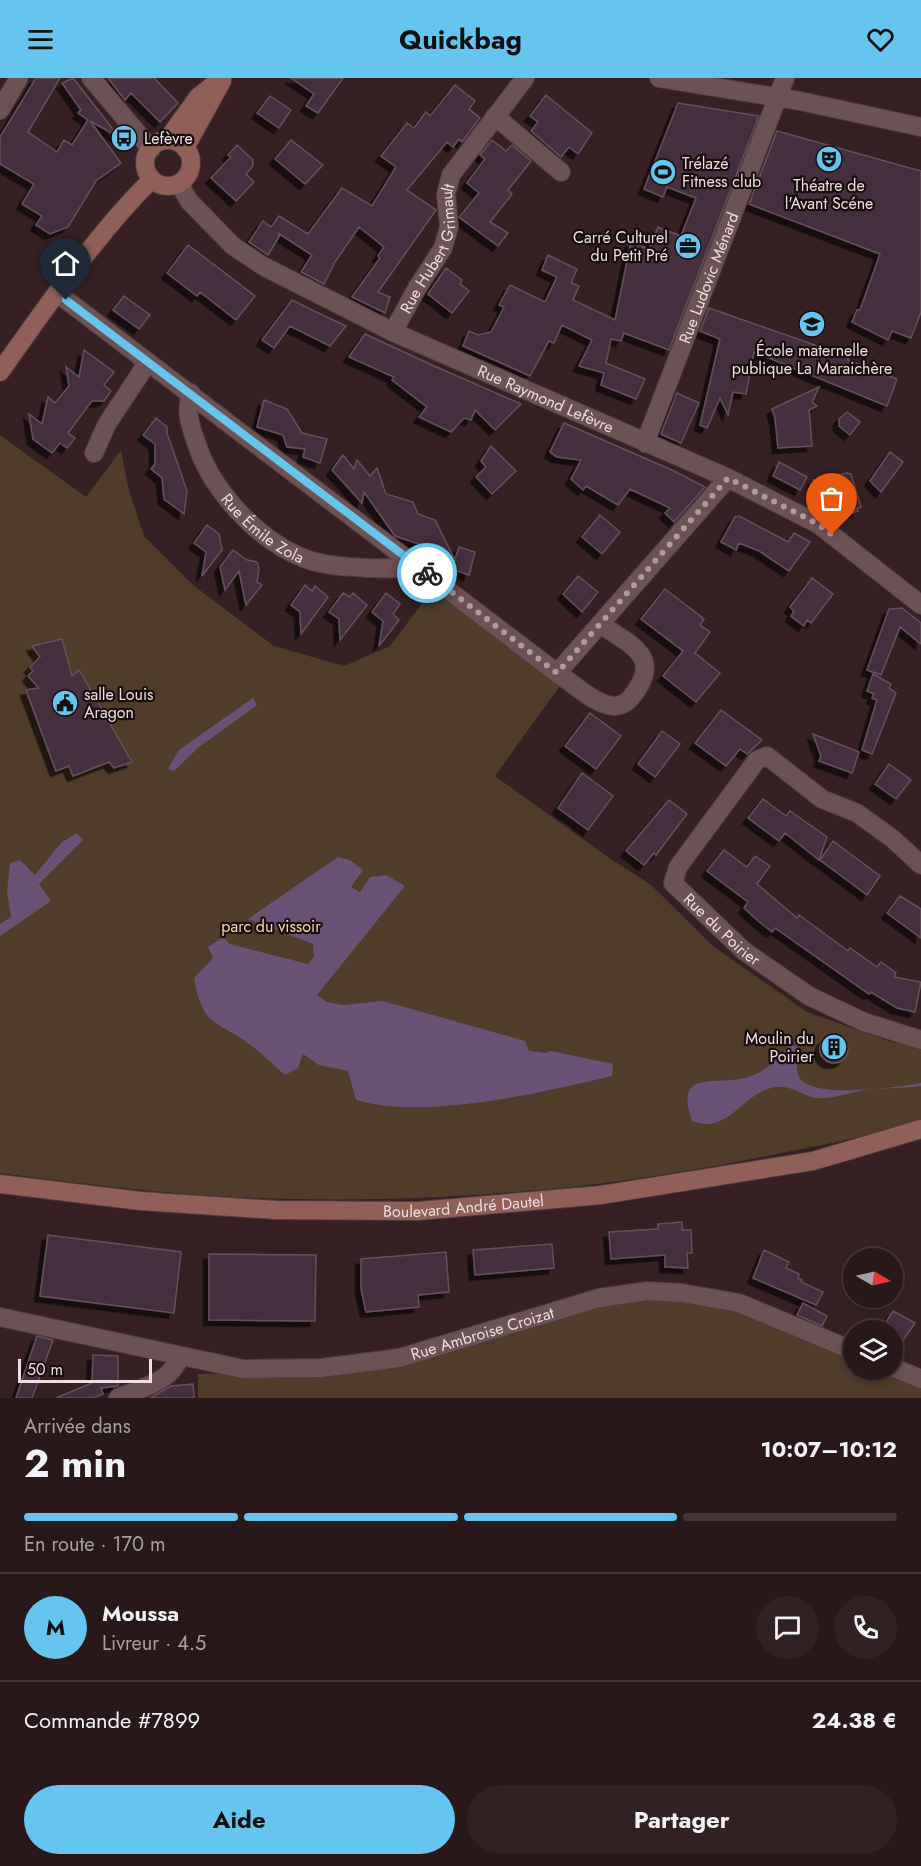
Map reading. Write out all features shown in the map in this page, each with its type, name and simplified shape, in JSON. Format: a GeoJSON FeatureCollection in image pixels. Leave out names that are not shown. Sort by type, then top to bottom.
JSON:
{"type":"FeatureCollection","features":[{"type":"Feature","properties":{"kind":"main road"},"geometry":{"type":"LineString","coordinates":[[159,145],[180,143],[189,154],[191,167],[179,183],[165,186],[153,179],[146,161],[159,145],[198,98],[223,78]]}},
{"type":"Feature","properties":{"kind":"main road"},"geometry":{"type":"LineString","coordinates":[[185,148],[223,78]]}},
{"type":"Feature","properties":{"kind":"main road"},"geometry":{"type":"LineString","coordinates":[[0,372],[57,293],[136,195],[153,179]]}},
{"type":"Feature","properties":{"kind":"main road","name":"Boulevard André Dautel"},"geometry":{"type":"LineString","coordinates":[[0,1184],[141,1201],[276,1210],[418,1211],[601,1196],[813,1161],[921,1129]]}},
{"type":"Feature","properties":{"kind":"street"},"geometry":{"type":"LineString","coordinates":[[0,110],[19,78]]}},
{"type":"Feature","properties":{"kind":"street"},"geometry":{"type":"LineString","coordinates":[[91,78],[159,145]]}},
{"type":"Feature","properties":{"kind":"street","name":"Rue Hubert Grimault"},"geometry":{"type":"LineString","coordinates":[[393,332],[417,288],[443,248],[449,227],[446,194],[451,175],[525,78]]}},
{"type":"Feature","properties":{"kind":"street"},"geometry":{"type":"LineString","coordinates":[[659,78],[778,98],[921,127]]}},
{"type":"Feature","properties":{"kind":"street","name":"Rue Ludovic Ménard"},"geometry":{"type":"LineString","coordinates":[[645,443],[785,78]]}},
{"type":"Feature","properties":{"kind":"street"},"geometry":{"type":"LineString","coordinates":[[495,116],[561,172]]}},
{"type":"Feature","properties":{"kind":"street","name":"Rue Raymond Lefèvre"},"geometry":{"type":"LineString","coordinates":[[179,183],[189,201],[233,246],[263,266],[393,332],[728,478],[818,524],[921,605]]}},
{"type":"Feature","properties":{"kind":"street"},"geometry":{"type":"LineString","coordinates":[[57,293],[557,673],[602,703],[613,706],[629,700],[645,678],[646,662],[641,654],[602,625]]}},
{"type":"Feature","properties":{"kind":"street"},"geometry":{"type":"LineString","coordinates":[[94,453],[107,424],[148,362]]}},
{"type":"Feature","properties":{"kind":"street","name":"Rue Émile Zola"},"geometry":{"type":"LineString","coordinates":[[191,393],[187,405],[189,420],[200,456],[227,501],[266,536],[306,559],[351,567],[403,569],[415,564]]}},
{"type":"Feature","properties":{"kind":"street"},"geometry":{"type":"LineString","coordinates":[[557,673],[602,625],[728,478]]}},
{"type":"Feature","properties":{"kind":"street","name":"Rue du Poirier"},"geometry":{"type":"LineString","coordinates":[[921,865],[857,813],[822,799],[767,756],[757,760],[704,831],[678,867],[673,883],[744,951],[809,996],[864,1022],[921,1040]]}},
{"type":"Feature","properties":{"kind":"street","name":"Rue Ambroise Croizat"},"geometry":{"type":"LineString","coordinates":[[0,1317],[243,1369],[362,1365],[433,1350],[598,1298],[647,1291],[682,1293],[739,1303],[843,1346]]}},
{"type":"Feature","properties":{"kind":"street"},"geometry":{"type":"LineString","coordinates":[[118,1398],[169,1375],[176,1368],[180,1356]]}},
{"type":"Feature","properties":{"kind":"street"},"geometry":{"type":"LineString","coordinates":[[903,1371],[921,1378]]}},
{"type":"Feature","properties":{"kind":"green space","name":"parc du vissoir"},"geometry":{"type":"Polygon","coordinates":[[[0,435],[86,497],[121,450],[128,487],[144,536],[193,585],[274,646],[344,666],[390,646],[435,586],[562,683],[495,776],[612,860],[650,884],[714,947],[807,1012],[891,1042],[921,1047],[921,1120],[881,1132],[700,1169],[584,1185],[468,1196],[351,1199],[257,1198],[146,1190],[0,1173],[0,435]]]}},
{"type":"Feature","properties":{"kind":"green space"},"geometry":{"type":"Polygon","coordinates":[[[635,1294],[733,1305],[843,1352],[843,1380],[903,1379],[921,1387],[921,1398],[198,1398],[198,1374],[330,1374],[635,1294]]]}},
{"type":"Feature","properties":{"kind":"shaded area"},"geometry":{"type":"Polygon","coordinates":[[[253,698],[257,705],[199,747],[174,771],[168,769],[179,750],[253,698]]]}},
{"type":"Feature","properties":{"kind":"shaded area"},"geometry":{"type":"Polygon","coordinates":[[[77,833],[83,840],[39,884],[51,901],[0,936],[0,924],[11,917],[7,892],[10,863],[20,860],[35,875],[61,843],[77,833]]]}},
{"type":"Feature","properties":{"kind":"shaded area"},"geometry":{"type":"Polygon","coordinates":[[[338,857],[350,860],[363,870],[351,887],[360,892],[370,877],[386,875],[405,886],[317,995],[327,1002],[343,1005],[383,1001],[525,1041],[529,1051],[546,1053],[551,1051],[613,1064],[612,1076],[552,1090],[483,1102],[449,1106],[384,1105],[356,1100],[348,1071],[319,1065],[303,1054],[298,1068],[285,1075],[241,1038],[214,1022],[202,1007],[194,978],[213,958],[208,947],[223,937],[230,944],[308,964],[314,957],[313,944],[248,919],[338,857]]]}},
{"type":"Feature","properties":{"kind":"shaded area"},"geometry":{"type":"Polygon","coordinates":[[[789,1046],[797,1046],[799,1077],[807,1084],[820,1088],[856,1090],[921,1083],[921,1086],[868,1090],[822,1098],[777,1087],[765,1090],[726,1118],[716,1122],[705,1124],[692,1121],[688,1104],[689,1093],[693,1086],[754,1075],[771,1064],[789,1046]]]}},
{"type":"Feature","properties":{"kind":"building"},"geometry":{"type":"Polygon","coordinates":[[[36,78],[60,78],[28,132],[57,152],[64,140],[72,145],[88,120],[78,113],[81,110],[62,83],[73,78],[119,137],[90,121],[121,163],[96,181],[68,227],[50,234],[36,225],[42,216],[22,204],[34,184],[0,164],[0,137],[36,78]]]}},
{"type":"Feature","properties":{"kind":"building"},"geometry":{"type":"Polygon","coordinates":[[[108,78],[154,78],[178,103],[160,122],[131,93],[125,100],[108,78]]]}},
{"type":"Feature","properties":{"kind":"building"},"geometry":{"type":"Polygon","coordinates":[[[291,78],[343,78],[318,113],[306,106],[314,94],[291,78]]]}},
{"type":"Feature","properties":{"kind":"building"},"geometry":{"type":"Polygon","coordinates":[[[455,85],[475,101],[469,109],[480,118],[462,142],[459,139],[453,147],[447,142],[407,190],[436,210],[378,292],[390,297],[385,313],[352,297],[380,258],[378,256],[384,247],[359,227],[335,262],[324,284],[301,272],[312,255],[278,233],[280,235],[268,255],[249,242],[263,221],[271,227],[279,216],[308,234],[342,188],[372,206],[396,167],[381,156],[407,123],[414,128],[426,112],[430,116],[455,85]]]}},
{"type":"Feature","properties":{"kind":"building"},"geometry":{"type":"Polygon","coordinates":[[[546,95],[592,133],[578,154],[569,147],[561,157],[531,131],[538,122],[530,116],[546,95]]]}},
{"type":"Feature","properties":{"kind":"building"},"geometry":{"type":"Polygon","coordinates":[[[270,96],[291,110],[279,128],[257,113],[270,96]]]}},
{"type":"Feature","properties":{"kind":"building"},"geometry":{"type":"Polygon","coordinates":[[[678,103],[759,116],[669,350],[624,333],[621,341],[611,339],[606,363],[645,379],[636,399],[601,385],[604,373],[579,366],[592,340],[562,325],[554,343],[549,341],[530,376],[463,346],[469,331],[478,335],[491,332],[504,307],[499,305],[510,285],[545,302],[557,277],[542,270],[548,255],[577,269],[571,283],[579,286],[573,300],[615,320],[631,242],[649,249],[658,227],[681,236],[696,198],[667,187],[663,197],[644,189],[678,103]]]}},
{"type":"Feature","properties":{"kind":"building"},"geometry":{"type":"Polygon","coordinates":[[[777,131],[921,171],[921,312],[911,338],[892,331],[888,340],[852,322],[857,310],[860,310],[880,254],[749,204],[777,131]]]}},
{"type":"Feature","properties":{"kind":"building"},"geometry":{"type":"Polygon","coordinates":[[[291,140],[323,165],[305,184],[275,159],[291,140]]]}},
{"type":"Feature","properties":{"kind":"building"},"geometry":{"type":"Polygon","coordinates":[[[492,140],[506,151],[512,145],[531,161],[508,190],[512,194],[490,222],[508,233],[498,246],[459,217],[479,193],[467,183],[485,159],[480,155],[492,140]]]}},
{"type":"Feature","properties":{"kind":"building"},"geometry":{"type":"Polygon","coordinates":[[[237,145],[253,160],[253,166],[246,174],[254,182],[236,201],[211,178],[231,157],[228,155],[237,145]]]}},
{"type":"Feature","properties":{"kind":"building"},"geometry":{"type":"Polygon","coordinates":[[[188,245],[255,296],[236,320],[200,292],[197,296],[167,273],[188,245]]]}},
{"type":"Feature","properties":{"kind":"building"},"geometry":{"type":"Polygon","coordinates":[[[446,268],[462,280],[460,284],[469,291],[452,313],[428,294],[446,268]]]}},
{"type":"Feature","properties":{"kind":"building"},"geometry":{"type":"Polygon","coordinates":[[[124,296],[150,315],[139,329],[113,310],[124,296]]]}},
{"type":"Feature","properties":{"kind":"building"},"geometry":{"type":"Polygon","coordinates":[[[292,300],[346,326],[330,346],[290,326],[274,348],[262,340],[292,300]]]}},
{"type":"Feature","properties":{"kind":"building"},"geometry":{"type":"Polygon","coordinates":[[[709,308],[849,357],[848,360],[897,379],[887,406],[754,352],[746,394],[733,392],[728,415],[720,398],[707,428],[700,425],[720,339],[700,331],[709,308]]]}},
{"type":"Feature","properties":{"kind":"building"},"geometry":{"type":"Polygon","coordinates":[[[365,334],[521,404],[495,430],[475,410],[471,420],[464,418],[451,432],[419,417],[427,407],[392,380],[394,377],[349,357],[365,334]]]}},
{"type":"Feature","properties":{"kind":"building"},"geometry":{"type":"Polygon","coordinates":[[[84,350],[114,372],[104,385],[111,391],[104,401],[92,401],[88,406],[68,433],[75,438],[67,448],[60,443],[52,453],[33,439],[29,414],[42,424],[48,397],[55,403],[69,386],[66,367],[79,377],[84,350]]]}},
{"type":"Feature","properties":{"kind":"building"},"geometry":{"type":"Polygon","coordinates":[[[819,387],[812,402],[817,406],[809,410],[812,446],[778,448],[772,409],[819,387]]]}},
{"type":"Feature","properties":{"kind":"building"},"geometry":{"type":"Polygon","coordinates":[[[677,393],[699,403],[681,443],[661,434],[677,393]]]}},
{"type":"Feature","properties":{"kind":"building"},"geometry":{"type":"Polygon","coordinates":[[[264,400],[287,409],[302,433],[327,439],[320,463],[303,457],[305,449],[287,447],[283,435],[257,427],[264,400]]]}},
{"type":"Feature","properties":{"kind":"building"},"geometry":{"type":"Polygon","coordinates":[[[847,412],[860,422],[850,435],[839,426],[839,419],[847,412]]]}},
{"type":"Feature","properties":{"kind":"building"},"geometry":{"type":"Polygon","coordinates":[[[156,418],[167,427],[187,491],[184,514],[164,499],[162,478],[151,469],[155,464],[155,444],[143,435],[156,418]]]}},
{"type":"Feature","properties":{"kind":"building"},"geometry":{"type":"Polygon","coordinates":[[[564,423],[672,470],[705,487],[674,522],[665,513],[670,508],[630,489],[618,505],[586,486],[583,490],[571,479],[581,460],[557,457],[550,452],[564,423]]]}},
{"type":"Feature","properties":{"kind":"building"},"geometry":{"type":"Polygon","coordinates":[[[491,446],[516,471],[492,494],[476,477],[486,467],[481,461],[491,446]]]}},
{"type":"Feature","properties":{"kind":"building"},"geometry":{"type":"Polygon","coordinates":[[[890,452],[903,462],[881,492],[870,481],[890,452]]]}},
{"type":"Feature","properties":{"kind":"building"},"geometry":{"type":"Polygon","coordinates":[[[343,455],[354,469],[357,460],[370,476],[377,468],[386,494],[413,502],[418,514],[435,520],[454,558],[436,559],[431,548],[395,536],[364,492],[362,503],[332,470],[343,455]]]}},
{"type":"Feature","properties":{"kind":"building"},"geometry":{"type":"Polygon","coordinates":[[[779,462],[807,477],[800,490],[773,476],[779,462]]]}},
{"type":"Feature","properties":{"kind":"building"},"geometry":{"type":"Polygon","coordinates":[[[851,474],[861,507],[857,509],[858,511],[836,518],[833,509],[821,512],[813,480],[851,474]]]}},
{"type":"Feature","properties":{"kind":"building"},"geometry":{"type":"Polygon","coordinates":[[[600,515],[620,532],[602,554],[582,537],[600,515]]]}},
{"type":"Feature","properties":{"kind":"building"},"geometry":{"type":"Polygon","coordinates":[[[739,516],[788,542],[794,533],[810,542],[789,571],[759,551],[739,543],[736,550],[721,542],[735,517],[739,516]]]}},
{"type":"Feature","properties":{"kind":"building"},"geometry":{"type":"Polygon","coordinates":[[[207,525],[219,534],[222,550],[202,576],[206,552],[194,543],[207,525]]]}},
{"type":"Feature","properties":{"kind":"building"},"geometry":{"type":"Polygon","coordinates":[[[459,547],[475,552],[469,575],[452,569],[459,547]]]}},
{"type":"Feature","properties":{"kind":"building"},"geometry":{"type":"Polygon","coordinates":[[[233,550],[247,560],[257,562],[259,568],[257,582],[262,585],[246,605],[239,571],[225,590],[220,567],[233,550]]]}},
{"type":"Feature","properties":{"kind":"building"},"geometry":{"type":"Polygon","coordinates":[[[578,576],[598,592],[582,612],[563,594],[578,576]]]}},
{"type":"Feature","properties":{"kind":"building"},"geometry":{"type":"Polygon","coordinates":[[[812,578],[833,594],[811,623],[807,620],[804,626],[791,616],[794,611],[790,607],[812,578]]]}},
{"type":"Feature","properties":{"kind":"building"},"geometry":{"type":"Polygon","coordinates":[[[305,585],[312,591],[315,586],[328,597],[301,634],[300,612],[291,605],[305,585]]]}},
{"type":"Feature","properties":{"kind":"building"},"geometry":{"type":"Polygon","coordinates":[[[665,589],[704,619],[700,625],[710,632],[695,653],[720,673],[696,702],[663,676],[683,651],[641,619],[665,589]]]}},
{"type":"Feature","properties":{"kind":"building"},"geometry":{"type":"Polygon","coordinates":[[[343,593],[350,597],[353,593],[367,605],[340,640],[339,619],[329,612],[343,593]]]}},
{"type":"Feature","properties":{"kind":"building"},"geometry":{"type":"Polygon","coordinates":[[[386,593],[400,604],[393,614],[399,620],[379,646],[383,621],[372,612],[386,593]]]}},
{"type":"Feature","properties":{"kind":"building"},"geometry":{"type":"Polygon","coordinates":[[[902,608],[921,623],[921,644],[900,627],[881,675],[867,670],[889,609],[902,608]]]}},
{"type":"Feature","properties":{"kind":"building","name":"salle Louis Aragon"},"geometry":{"type":"Polygon","coordinates":[[[62,639],[72,676],[79,670],[132,762],[114,768],[109,762],[73,776],[69,766],[56,771],[26,690],[39,688],[28,676],[33,671],[30,667],[40,657],[32,646],[62,639]]]}},
{"type":"Feature","properties":{"kind":"building"},"geometry":{"type":"Polygon","coordinates":[[[873,674],[891,684],[889,688],[896,693],[872,754],[862,750],[877,700],[872,698],[874,694],[867,691],[873,674]]]}},
{"type":"Feature","properties":{"kind":"building"},"geometry":{"type":"Polygon","coordinates":[[[721,710],[762,740],[747,754],[740,749],[726,766],[695,743],[721,710]]]}},
{"type":"Feature","properties":{"kind":"building"},"geometry":{"type":"Polygon","coordinates":[[[590,713],[621,736],[596,769],[565,746],[590,713]]]}},
{"type":"Feature","properties":{"kind":"building"},"geometry":{"type":"Polygon","coordinates":[[[662,731],[680,744],[655,777],[638,764],[662,731]]]}},
{"type":"Feature","properties":{"kind":"building"},"geometry":{"type":"Polygon","coordinates":[[[813,734],[859,752],[852,773],[819,761],[821,756],[813,734]]]}},
{"type":"Feature","properties":{"kind":"building"},"geometry":{"type":"Polygon","coordinates":[[[889,764],[911,780],[896,799],[875,784],[889,764]]]}},
{"type":"Feature","properties":{"kind":"building"},"geometry":{"type":"Polygon","coordinates":[[[582,773],[613,796],[588,830],[558,808],[582,773]]]}},
{"type":"Feature","properties":{"kind":"building"},"geometry":{"type":"Polygon","coordinates":[[[763,799],[786,816],[790,811],[827,837],[819,860],[785,833],[779,841],[748,818],[763,799]]]}},
{"type":"Feature","properties":{"kind":"building"},"geometry":{"type":"Polygon","coordinates":[[[669,800],[687,814],[656,855],[654,853],[644,865],[626,851],[669,800]]]}},
{"type":"Feature","properties":{"kind":"building"},"geometry":{"type":"Polygon","coordinates":[[[833,841],[880,876],[867,895],[820,860],[833,841]]]}},
{"type":"Feature","properties":{"kind":"building"},"geometry":{"type":"Polygon","coordinates":[[[724,850],[747,867],[755,856],[770,866],[757,884],[797,918],[799,915],[848,951],[850,948],[877,967],[881,962],[896,973],[894,977],[921,982],[915,1012],[897,1008],[871,992],[869,994],[775,928],[772,932],[756,919],[744,908],[748,902],[707,871],[724,850]]]}},
{"type":"Feature","properties":{"kind":"building"},"geometry":{"type":"Polygon","coordinates":[[[900,896],[921,909],[921,938],[887,913],[900,896]]]}},
{"type":"Feature","properties":{"kind":"building","name":"Moulin du Poirier"},"geometry":{"type":"Polygon","coordinates":[[[834,1035],[844,1039],[848,1049],[844,1059],[834,1063],[824,1059],[820,1049],[824,1039],[834,1035]]]}},
{"type":"Feature","properties":{"kind":"building"},"geometry":{"type":"Polygon","coordinates":[[[682,1222],[682,1230],[691,1230],[692,1253],[687,1253],[688,1268],[665,1267],[665,1255],[611,1259],[609,1232],[658,1229],[658,1224],[682,1222]]]}},
{"type":"Feature","properties":{"kind":"building"},"geometry":{"type":"Polygon","coordinates":[[[48,1235],[181,1252],[174,1313],[40,1296],[48,1235]]]}},
{"type":"Feature","properties":{"kind":"building"},"geometry":{"type":"Polygon","coordinates":[[[552,1244],[554,1268],[475,1275],[473,1250],[552,1244]]]}},
{"type":"Feature","properties":{"kind":"building"},"geometry":{"type":"Polygon","coordinates":[[[764,1250],[789,1262],[786,1268],[799,1274],[798,1278],[802,1280],[801,1282],[823,1292],[816,1305],[753,1278],[764,1250]]]}},
{"type":"Feature","properties":{"kind":"building"},"geometry":{"type":"Polygon","coordinates":[[[446,1252],[449,1292],[418,1295],[419,1307],[366,1312],[361,1288],[361,1259],[446,1252]]]}},
{"type":"Feature","properties":{"kind":"building"},"geometry":{"type":"Polygon","coordinates":[[[209,1254],[316,1255],[315,1321],[209,1320],[209,1254]]]}},
{"type":"Feature","properties":{"kind":"building"},"geometry":{"type":"Polygon","coordinates":[[[803,1303],[827,1316],[822,1326],[797,1315],[803,1303]]]}},
{"type":"Feature","properties":{"kind":"building"},"geometry":{"type":"Polygon","coordinates":[[[893,1311],[915,1323],[903,1340],[903,1320],[887,1320],[893,1311]]]}},
{"type":"Feature","properties":{"kind":"building"},"geometry":{"type":"Polygon","coordinates":[[[37,1336],[53,1340],[32,1398],[16,1398],[37,1336]]]}},
{"type":"Feature","properties":{"kind":"building"},"geometry":{"type":"Polygon","coordinates":[[[93,1355],[118,1356],[118,1386],[101,1388],[103,1394],[94,1398],[56,1398],[92,1383],[93,1355]]]}},
{"type":"Feature","properties":{"kind":"building"},"geometry":{"type":"Polygon","coordinates":[[[193,1384],[194,1398],[150,1398],[171,1386],[193,1384]]]}},
{"type":"Feature","properties":{"kind":"way so far"},"geometry":{"type":"LineString","coordinates":[[427,573],[557,673],[602,625],[728,478],[818,524],[832,535]]}},
{"type":"Feature","properties":{"kind":"place","name":"Lefèvre"},"geometry":{"type":"Point","coordinates":[124,138]}},
{"type":"Feature","properties":{"kind":"place","name":"Théatre de l'Avant Scéne"},"geometry":{"type":"Point","coordinates":[829,159]}},
{"type":"Feature","properties":{"kind":"place","name":"Trélazé Fitness club"},"geometry":{"type":"Point","coordinates":[663,172]}},
{"type":"Feature","properties":{"kind":"place","name":"Carré Culturel du Petit Pré"},"geometry":{"type":"Point","coordinates":[688,246]}},
{"type":"Feature","properties":{"kind":"place","name":"École maternelle publique La Maraichère"},"geometry":{"type":"Point","coordinates":[812,324]}},
{"type":"Feature","properties":{"kind":"place","name":"salle Louis Aragon"},"geometry":{"type":"Point","coordinates":[65,703]}},
{"type":"Feature","properties":{"kind":"place","name":"Moulin du Poirier"},"geometry":{"type":"Point","coordinates":[834,1047]}},
{"type":"Feature","properties":{"kind":"route"},"geometry":{"type":"LineString","coordinates":[[66,300],[191,393],[223,421],[427,573]]}}]}
